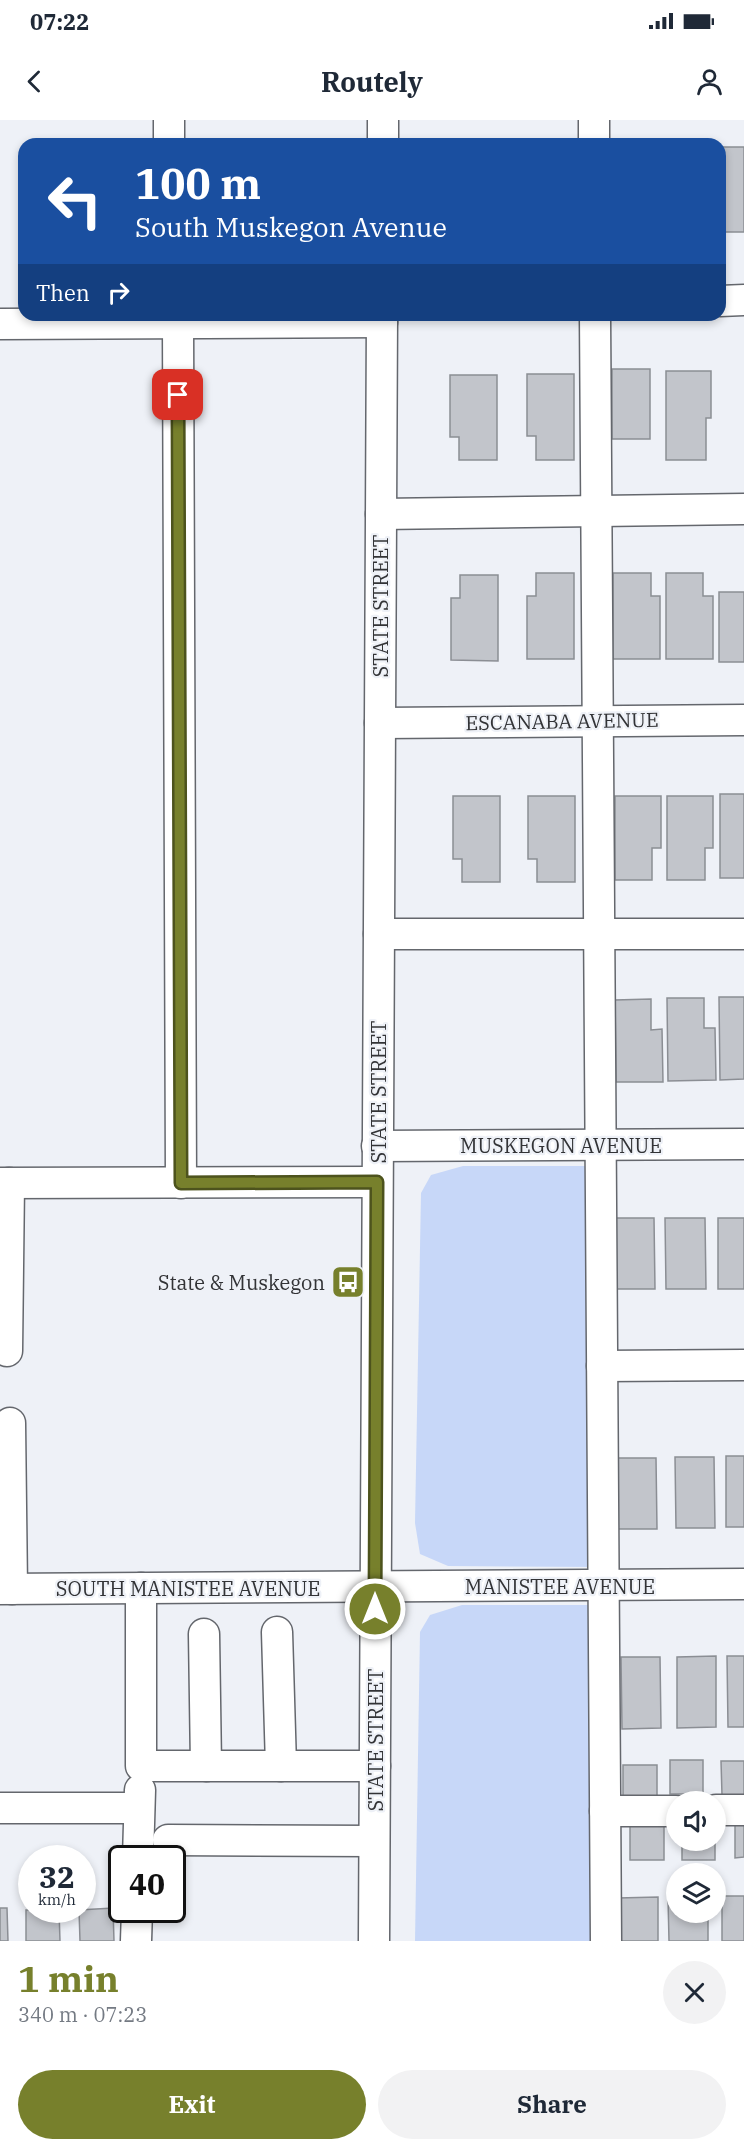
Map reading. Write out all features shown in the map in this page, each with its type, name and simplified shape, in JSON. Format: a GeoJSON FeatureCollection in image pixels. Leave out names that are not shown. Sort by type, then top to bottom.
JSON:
{"type":"FeatureCollection","features":[{"type":"Feature","properties":{"kind":"street"},"geometry":{"type":"LineString","coordinates":[[169,120],[169,138]]}},
{"type":"Feature","properties":{"kind":"street"},"geometry":{"type":"LineString","coordinates":[[383,120],[383,138]]}},
{"type":"Feature","properties":{"kind":"street"},"geometry":{"type":"LineString","coordinates":[[594,120],[594,138]]}},
{"type":"Feature","properties":{"kind":"street"},"geometry":{"type":"LineString","coordinates":[[726,301],[744,300]]}},
{"type":"Feature","properties":{"kind":"street"},"geometry":{"type":"LineString","coordinates":[[0,324],[129,321]]}},
{"type":"Feature","properties":{"kind":"street"},"geometry":{"type":"LineString","coordinates":[[172,321],[181,1183]]}},
{"type":"Feature","properties":{"kind":"street","name":"STATE STREET"},"geometry":{"type":"LineString","coordinates":[[374,1941],[382,321]]}},
{"type":"Feature","properties":{"kind":"street"},"geometry":{"type":"LineString","coordinates":[[595,321],[606,1941]]}},
{"type":"Feature","properties":{"kind":"street"},"geometry":{"type":"LineString","coordinates":[[381,514],[596,509],[744,509]]}},
{"type":"Feature","properties":{"kind":"street","name":"ESCANABA AVENUE"},"geometry":{"type":"LineString","coordinates":[[380,723],[744,720]]}},
{"type":"Feature","properties":{"kind":"street"},"geometry":{"type":"LineString","coordinates":[[379,933],[744,933]]}},
{"type":"Feature","properties":{"kind":"street","name":"MUSKEGON AVENUE"},"geometry":{"type":"LineString","coordinates":[[377,1146],[744,1144]]}},
{"type":"Feature","properties":{"kind":"street"},"geometry":{"type":"LineString","coordinates":[[8,1351],[5,1183],[377,1182]]}},
{"type":"Feature","properties":{"kind":"street"},"geometry":{"type":"LineString","coordinates":[[602,1366],[744,1365]]}},
{"type":"Feature","properties":{"kind":"street"},"geometry":{"type":"LineString","coordinates":[[6,1589],[10,1423]]}},
{"type":"Feature","properties":{"kind":"street","name":"MANISTEE AVENUE"},"geometry":{"type":"LineString","coordinates":[[376,1587],[744,1584]]}},
{"type":"Feature","properties":{"kind":"street","name":"SOUTH MANISTEE AVENUE"},"geometry":{"type":"LineString","coordinates":[[6,1589],[376,1587]]}},
{"type":"Feature","properties":{"kind":"street"},"geometry":{"type":"LineString","coordinates":[[138,1845],[141,1766],[141,1588]]}},
{"type":"Feature","properties":{"kind":"street"},"geometry":{"type":"LineString","coordinates":[[277,1632],[281,1766]]}},
{"type":"Feature","properties":{"kind":"street"},"geometry":{"type":"LineString","coordinates":[[204,1634],[206,1766]]}},
{"type":"Feature","properties":{"kind":"street"},"geometry":{"type":"LineString","coordinates":[[141,1766],[375,1766]]}},
{"type":"Feature","properties":{"kind":"street"},"geometry":{"type":"LineString","coordinates":[[0,1808],[139,1808]]}},
{"type":"Feature","properties":{"kind":"street"},"geometry":{"type":"LineString","coordinates":[[726,1810],[744,1810]]}},
{"type":"Feature","properties":{"kind":"street"},"geometry":{"type":"LineString","coordinates":[[605,1811],[666,1811]]}},
{"type":"Feature","properties":{"kind":"street"},"geometry":{"type":"LineString","coordinates":[[168,1840],[374,1841]]}},
{"type":"Feature","properties":{"kind":"street"},"geometry":{"type":"LineString","coordinates":[[136,1941],[137,1923]]}},
{"type":"Feature","properties":{"kind":"shaded area"},"geometry":{"type":"Polygon","coordinates":[[[463,1166],[600,1166],[600,1567],[448,1566],[420,1554],[415,1523],[421,1193],[431,1175],[463,1166]]]}},
{"type":"Feature","properties":{"kind":"shaded area"},"geometry":{"type":"Polygon","coordinates":[[[462,1605],[599,1605],[598,1941],[415,1941],[420,1632],[430,1615],[462,1605]]]}},
{"type":"Feature","properties":{"kind":"building"},"geometry":{"type":"Polygon","coordinates":[[[726,147],[744,147],[744,232],[726,232],[726,147]]]}},
{"type":"Feature","properties":{"kind":"building"},"geometry":{"type":"Polygon","coordinates":[[[612,369],[650,369],[650,439],[612,439],[612,369]]]}},
{"type":"Feature","properties":{"kind":"building"},"geometry":{"type":"Polygon","coordinates":[[[666,371],[711,371],[711,418],[706,418],[706,460],[666,460],[666,371]]]}},
{"type":"Feature","properties":{"kind":"building"},"geometry":{"type":"Polygon","coordinates":[[[527,374],[574,374],[574,460],[536,460],[536,436],[527,436],[527,374]]]}},
{"type":"Feature","properties":{"kind":"building"},"geometry":{"type":"Polygon","coordinates":[[[450,375],[497,375],[497,460],[459,460],[459,437],[450,437],[450,375]]]}},
{"type":"Feature","properties":{"kind":"building"},"geometry":{"type":"Polygon","coordinates":[[[536,573],[574,573],[574,659],[527,659],[527,596],[536,596],[536,573]]]}},
{"type":"Feature","properties":{"kind":"building"},"geometry":{"type":"Polygon","coordinates":[[[613,573],[651,573],[651,596],[660,596],[660,659],[613,659],[613,573]]]}},
{"type":"Feature","properties":{"kind":"building"},"geometry":{"type":"Polygon","coordinates":[[[666,573],[703,573],[703,596],[713,596],[713,659],[666,659],[666,573]]]}},
{"type":"Feature","properties":{"kind":"building"},"geometry":{"type":"Polygon","coordinates":[[[460,575],[498,575],[498,661],[451,660],[451,598],[460,598],[460,575]]]}},
{"type":"Feature","properties":{"kind":"building"},"geometry":{"type":"Polygon","coordinates":[[[719,592],[744,592],[744,662],[719,662],[719,592]]]}},
{"type":"Feature","properties":{"kind":"building"},"geometry":{"type":"Polygon","coordinates":[[[720,794],[744,794],[744,878],[720,878],[720,794]]]}},
{"type":"Feature","properties":{"kind":"building"},"geometry":{"type":"Polygon","coordinates":[[[453,796],[500,796],[500,882],[462,882],[462,859],[453,859],[453,796]]]}},
{"type":"Feature","properties":{"kind":"building"},"geometry":{"type":"Polygon","coordinates":[[[528,796],[575,796],[575,882],[537,882],[537,859],[528,859],[528,796]]]}},
{"type":"Feature","properties":{"kind":"building"},"geometry":{"type":"Polygon","coordinates":[[[615,796],[661,796],[661,848],[652,848],[652,880],[615,880],[615,796]]]}},
{"type":"Feature","properties":{"kind":"building"},"geometry":{"type":"Polygon","coordinates":[[[667,796],[713,796],[713,848],[705,848],[705,880],[667,880],[667,796]]]}},
{"type":"Feature","properties":{"kind":"building"},"geometry":{"type":"Polygon","coordinates":[[[719,997],[744,997],[744,1079],[720,1080],[719,997]]]}},
{"type":"Feature","properties":{"kind":"building"},"geometry":{"type":"Polygon","coordinates":[[[667,998],[704,998],[704,1028],[715,1028],[716,1080],[668,1081],[667,998]]]}},
{"type":"Feature","properties":{"kind":"building"},"geometry":{"type":"Polygon","coordinates":[[[651,999],[651,1030],[662,1029],[663,1082],[616,1082],[615,1000],[651,999]]]}},
{"type":"Feature","properties":{"kind":"building"},"geometry":{"type":"Polygon","coordinates":[[[615,1218],[654,1218],[655,1289],[616,1289],[615,1218]]]}},
{"type":"Feature","properties":{"kind":"building"},"geometry":{"type":"Polygon","coordinates":[[[665,1218],[705,1218],[706,1289],[666,1289],[665,1218]]]}},
{"type":"Feature","properties":{"kind":"building"},"geometry":{"type":"Polygon","coordinates":[[[718,1218],[744,1218],[744,1289],[718,1289],[718,1218]]]}},
{"type":"Feature","properties":{"kind":"building"},"geometry":{"type":"Polygon","coordinates":[[[726,1456],[744,1456],[744,1527],[726,1527],[726,1456]]]}},
{"type":"Feature","properties":{"kind":"building"},"geometry":{"type":"Polygon","coordinates":[[[675,1457],[714,1457],[715,1528],[676,1528],[675,1457]]]}},
{"type":"Feature","properties":{"kind":"building"},"geometry":{"type":"Polygon","coordinates":[[[617,1458],[656,1458],[657,1529],[617,1529],[617,1458]]]}},
{"type":"Feature","properties":{"kind":"building"},"geometry":{"type":"Polygon","coordinates":[[[716,1656],[716,1727],[677,1728],[677,1657],[716,1656]]]}},
{"type":"Feature","properties":{"kind":"building"},"geometry":{"type":"Polygon","coordinates":[[[727,1656],[744,1656],[744,1727],[728,1727],[727,1656]]]}},
{"type":"Feature","properties":{"kind":"building"},"geometry":{"type":"Polygon","coordinates":[[[621,1657],[660,1657],[661,1728],[622,1729],[621,1657]]]}},
{"type":"Feature","properties":{"kind":"building"},"geometry":{"type":"Polygon","coordinates":[[[670,1760],[703,1760],[703,1791],[670,1791],[670,1760]]]}},
{"type":"Feature","properties":{"kind":"building"},"geometry":{"type":"Polygon","coordinates":[[[721,1761],[744,1761],[744,1795],[726,1795],[726,1791],[722,1791],[721,1761]]]}},
{"type":"Feature","properties":{"kind":"building"},"geometry":{"type":"Polygon","coordinates":[[[623,1765],[657,1765],[657,1799],[623,1799],[623,1765]]]}},
{"type":"Feature","properties":{"kind":"building"},"geometry":{"type":"Polygon","coordinates":[[[735,1823],[744,1823],[744,1857],[735,1858],[735,1823]]]}},
{"type":"Feature","properties":{"kind":"building"},"geometry":{"type":"Polygon","coordinates":[[[630,1825],[664,1825],[664,1860],[630,1860],[630,1825]]]}},
{"type":"Feature","properties":{"kind":"building"},"geometry":{"type":"Polygon","coordinates":[[[682,1851],[715,1851],[715,1860],[682,1860],[682,1851]]]}},
{"type":"Feature","properties":{"kind":"building"},"geometry":{"type":"Polygon","coordinates":[[[726,1896],[744,1896],[744,1941],[722,1941],[722,1923],[726,1923],[726,1896]]]}},
{"type":"Feature","properties":{"kind":"building"},"geometry":{"type":"Polygon","coordinates":[[[658,1897],[658,1941],[619,1941],[618,1898],[658,1897]]]}},
{"type":"Feature","properties":{"kind":"building"},"geometry":{"type":"Polygon","coordinates":[[[0,1908],[7,1908],[8,1941],[0,1941],[0,1908]]]}},
{"type":"Feature","properties":{"kind":"building"},"geometry":{"type":"Polygon","coordinates":[[[108,1908],[108,1923],[113,1923],[114,1941],[80,1941],[79,1923],[96,1923],[96,1909],[108,1908]]]}},
{"type":"Feature","properties":{"kind":"building"},"geometry":{"type":"Polygon","coordinates":[[[26,1923],[59,1923],[60,1941],[26,1941],[26,1923]]]}},
{"type":"Feature","properties":{"kind":"building"},"geometry":{"type":"Polygon","coordinates":[[[669,1923],[708,1923],[708,1941],[669,1941],[669,1923]]]}},
{"type":"Feature","properties":{"kind":"place","name":"State & Muskegon"},"geometry":{"type":"Point","coordinates":[348,1282]}},
{"type":"Feature","properties":{"kind":"route"},"geometry":{"type":"LineString","coordinates":[[178,395],[181,1183],[377,1182],[375,1609]]}}]}
